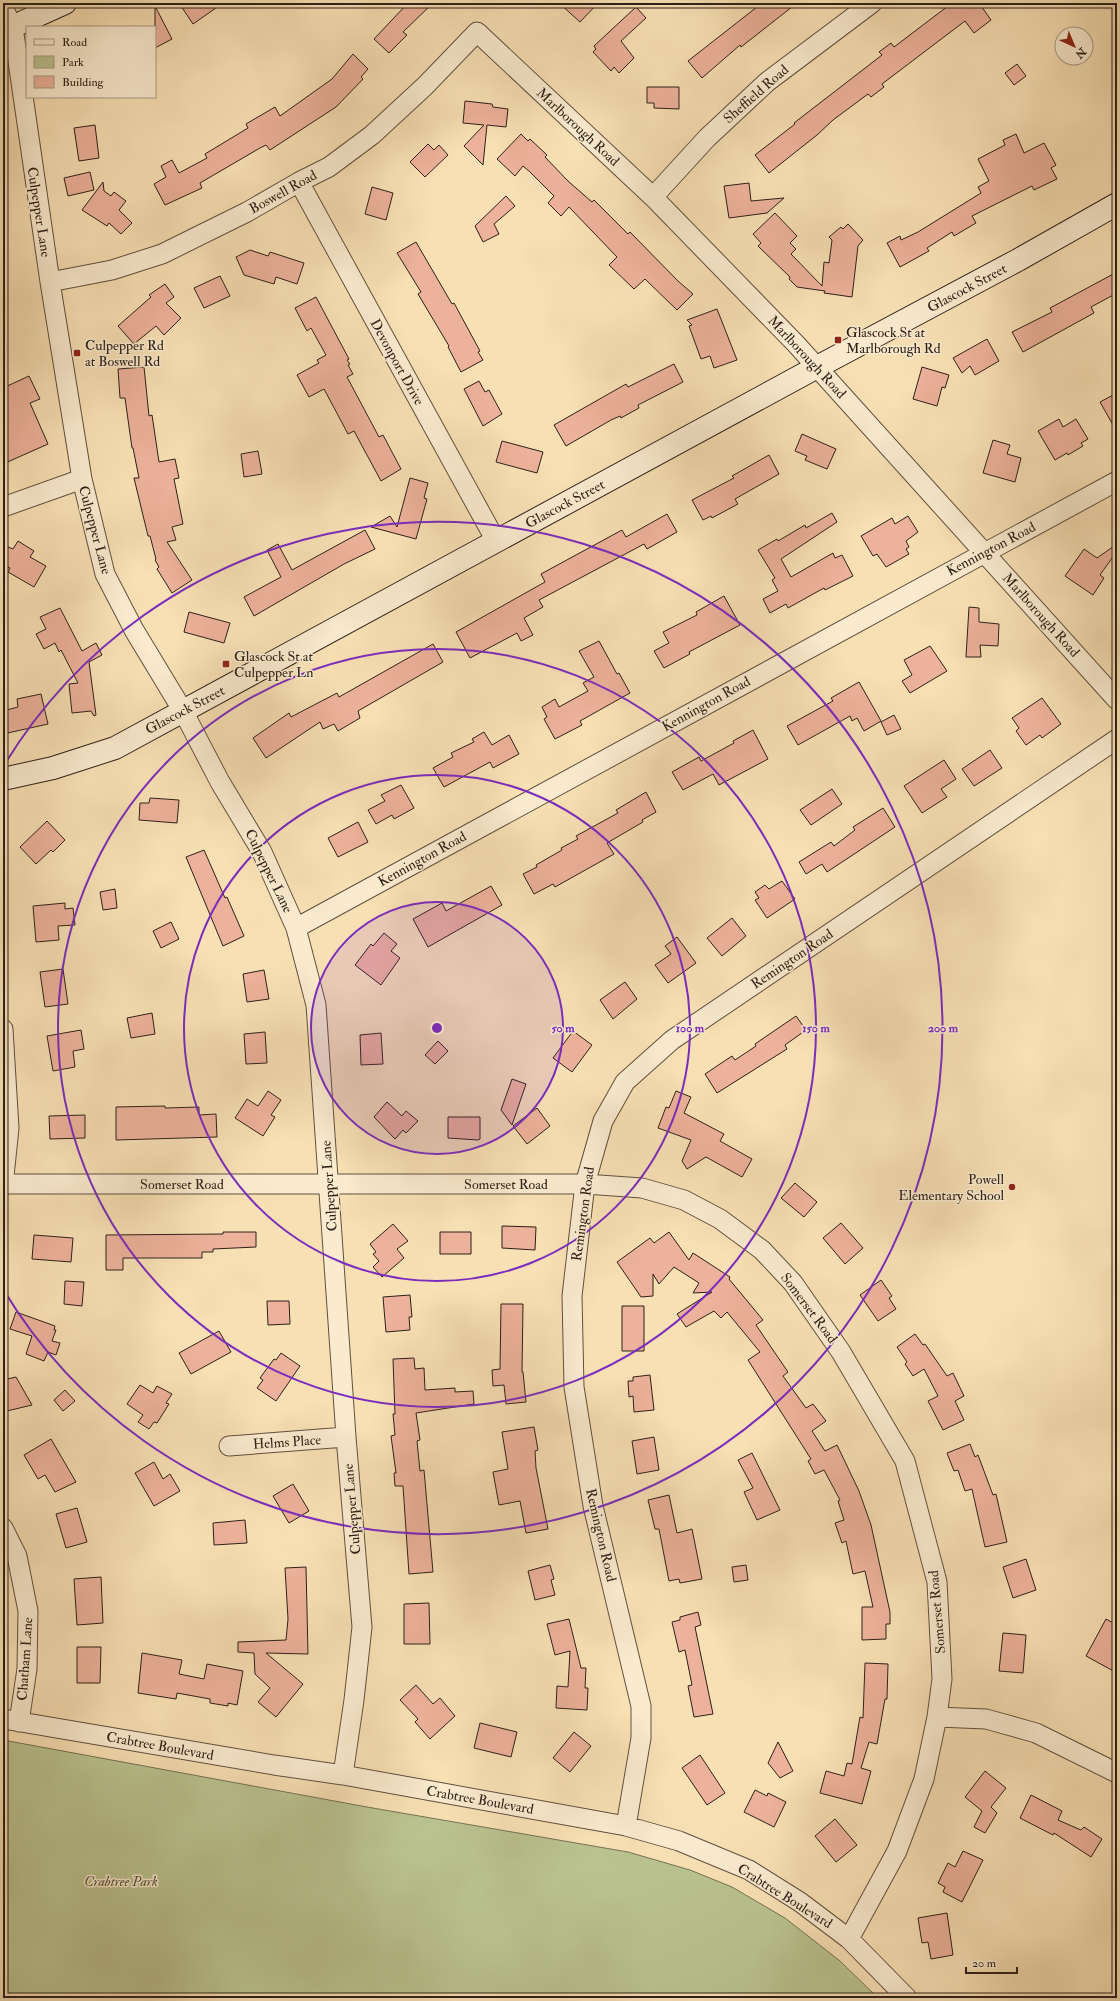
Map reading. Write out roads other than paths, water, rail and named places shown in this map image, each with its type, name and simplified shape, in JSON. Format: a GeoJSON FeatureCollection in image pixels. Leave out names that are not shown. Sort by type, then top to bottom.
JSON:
{"type":"FeatureCollection","features":[{"type":"Feature","properties":{"kind":"street"},"geometry":{"type":"LineString","coordinates":[[6,22],[65,3]]}},
{"type":"Feature","properties":{"kind":"street","name":"Sheffield Road"},"geometry":{"type":"LineString","coordinates":[[653,197],[707,138],[767,82],[872,3]]}},
{"type":"Feature","properties":{"kind":"street","name":"Culpepper Lane"},"geometry":{"type":"LineString","coordinates":[[6,22],[82,479],[105,574],[134,630],[183,711],[220,782],[262,852],[296,928],[316,1005],[346,1437],[362,1627],[354,1700],[343,1775]]}},
{"type":"Feature","properties":{"kind":"street","name":"Marlborough Road"},"geometry":{"type":"LineString","coordinates":[[477,32],[653,197],[817,367],[1117,700]]}},
{"type":"Feature","properties":{"kind":"street","name":"Boswell Road"},"geometry":{"type":"LineString","coordinates":[[50,282],[112,270],[162,254],[247,212],[299,182],[329,167],[372,135],[424,86],[477,32]]}},
{"type":"Feature","properties":{"kind":"street","name":"Devonport Drive"},"geometry":{"type":"LineString","coordinates":[[299,182],[496,541]]}},
{"type":"Feature","properties":{"kind":"street","name":"Glascock Street"},"geometry":{"type":"LineString","coordinates":[[3,779],[54,768],[115,748],[817,367],[1018,260],[1117,204]]}},
{"type":"Feature","properties":{"kind":"street"},"geometry":{"type":"LineString","coordinates":[[3,507],[82,479]]}},
{"type":"Feature","properties":{"kind":"street","name":"Kennington Road"},"geometry":{"type":"LineString","coordinates":[[296,928],[1117,481]]}},
{"type":"Feature","properties":{"kind":"street","name":"Remington Road"},"geometry":{"type":"LineString","coordinates":[[626,1826],[641,1738],[641,1706],[593,1506],[574,1387],[572,1296],[585,1184],[603,1121],[625,1082],[672,1040],[1117,738]]}},
{"type":"Feature","properties":{"kind":"street"},"geometry":{"type":"LineString","coordinates":[[3,1029],[7,1074],[9,1128],[3,1185]]}},
{"type":"Feature","properties":{"kind":"street","name":"Somerset Road"},"geometry":{"type":"LineString","coordinates":[[3,1185],[585,1184],[642,1188],[684,1200],[720,1219],[762,1250],[793,1283],[841,1352],[905,1461],[916,1497],[937,1582],[942,1678],[937,1717],[924,1779],[897,1852],[849,1939]]}},
{"type":"Feature","properties":{"kind":"street","name":"Helms Place"},"geometry":{"type":"LineString","coordinates":[[229,1446],[346,1437]]}},
{"type":"Feature","properties":{"kind":"street","name":"Chatham Lane"},"geometry":{"type":"LineString","coordinates":[[3,1528],[17,1556],[28,1611],[27,1669],[11,1721]]}},
{"type":"Feature","properties":{"kind":"street"},"geometry":{"type":"LineString","coordinates":[[937,1717],[986,1720],[1036,1733],[1117,1772]]}},
{"type":"Feature","properties":{"kind":"street","name":"Crabtree Boulevard"},"geometry":{"type":"LineString","coordinates":[[11,1721],[274,1765],[343,1775],[626,1826],[679,1841],[749,1870],[800,1902],[849,1939],[907,1998]]}},
{"type":"Feature","properties":{"kind":"place","name":"Glascock St at Marlborough Rd"},"geometry":{"type":"Point","coordinates":[838,340]}},
{"type":"Feature","properties":{"kind":"place","name":"Culpepper Rd at Boswell Rd"},"geometry":{"type":"Point","coordinates":[77,353]}},
{"type":"Feature","properties":{"kind":"place","name":"Glascock St at Culpepper Ln"},"geometry":{"type":"Point","coordinates":[226,664]}},
{"type":"Feature","properties":{"kind":"place","name":"Powell Elementary School"},"geometry":{"type":"Point","coordinates":[1012,1187]}},
{"type":"Feature","properties":{"kind":"park label","name":"Crabtree Park"},"geometry":{"type":"Point","coordinates":[121,1881]}}]}
